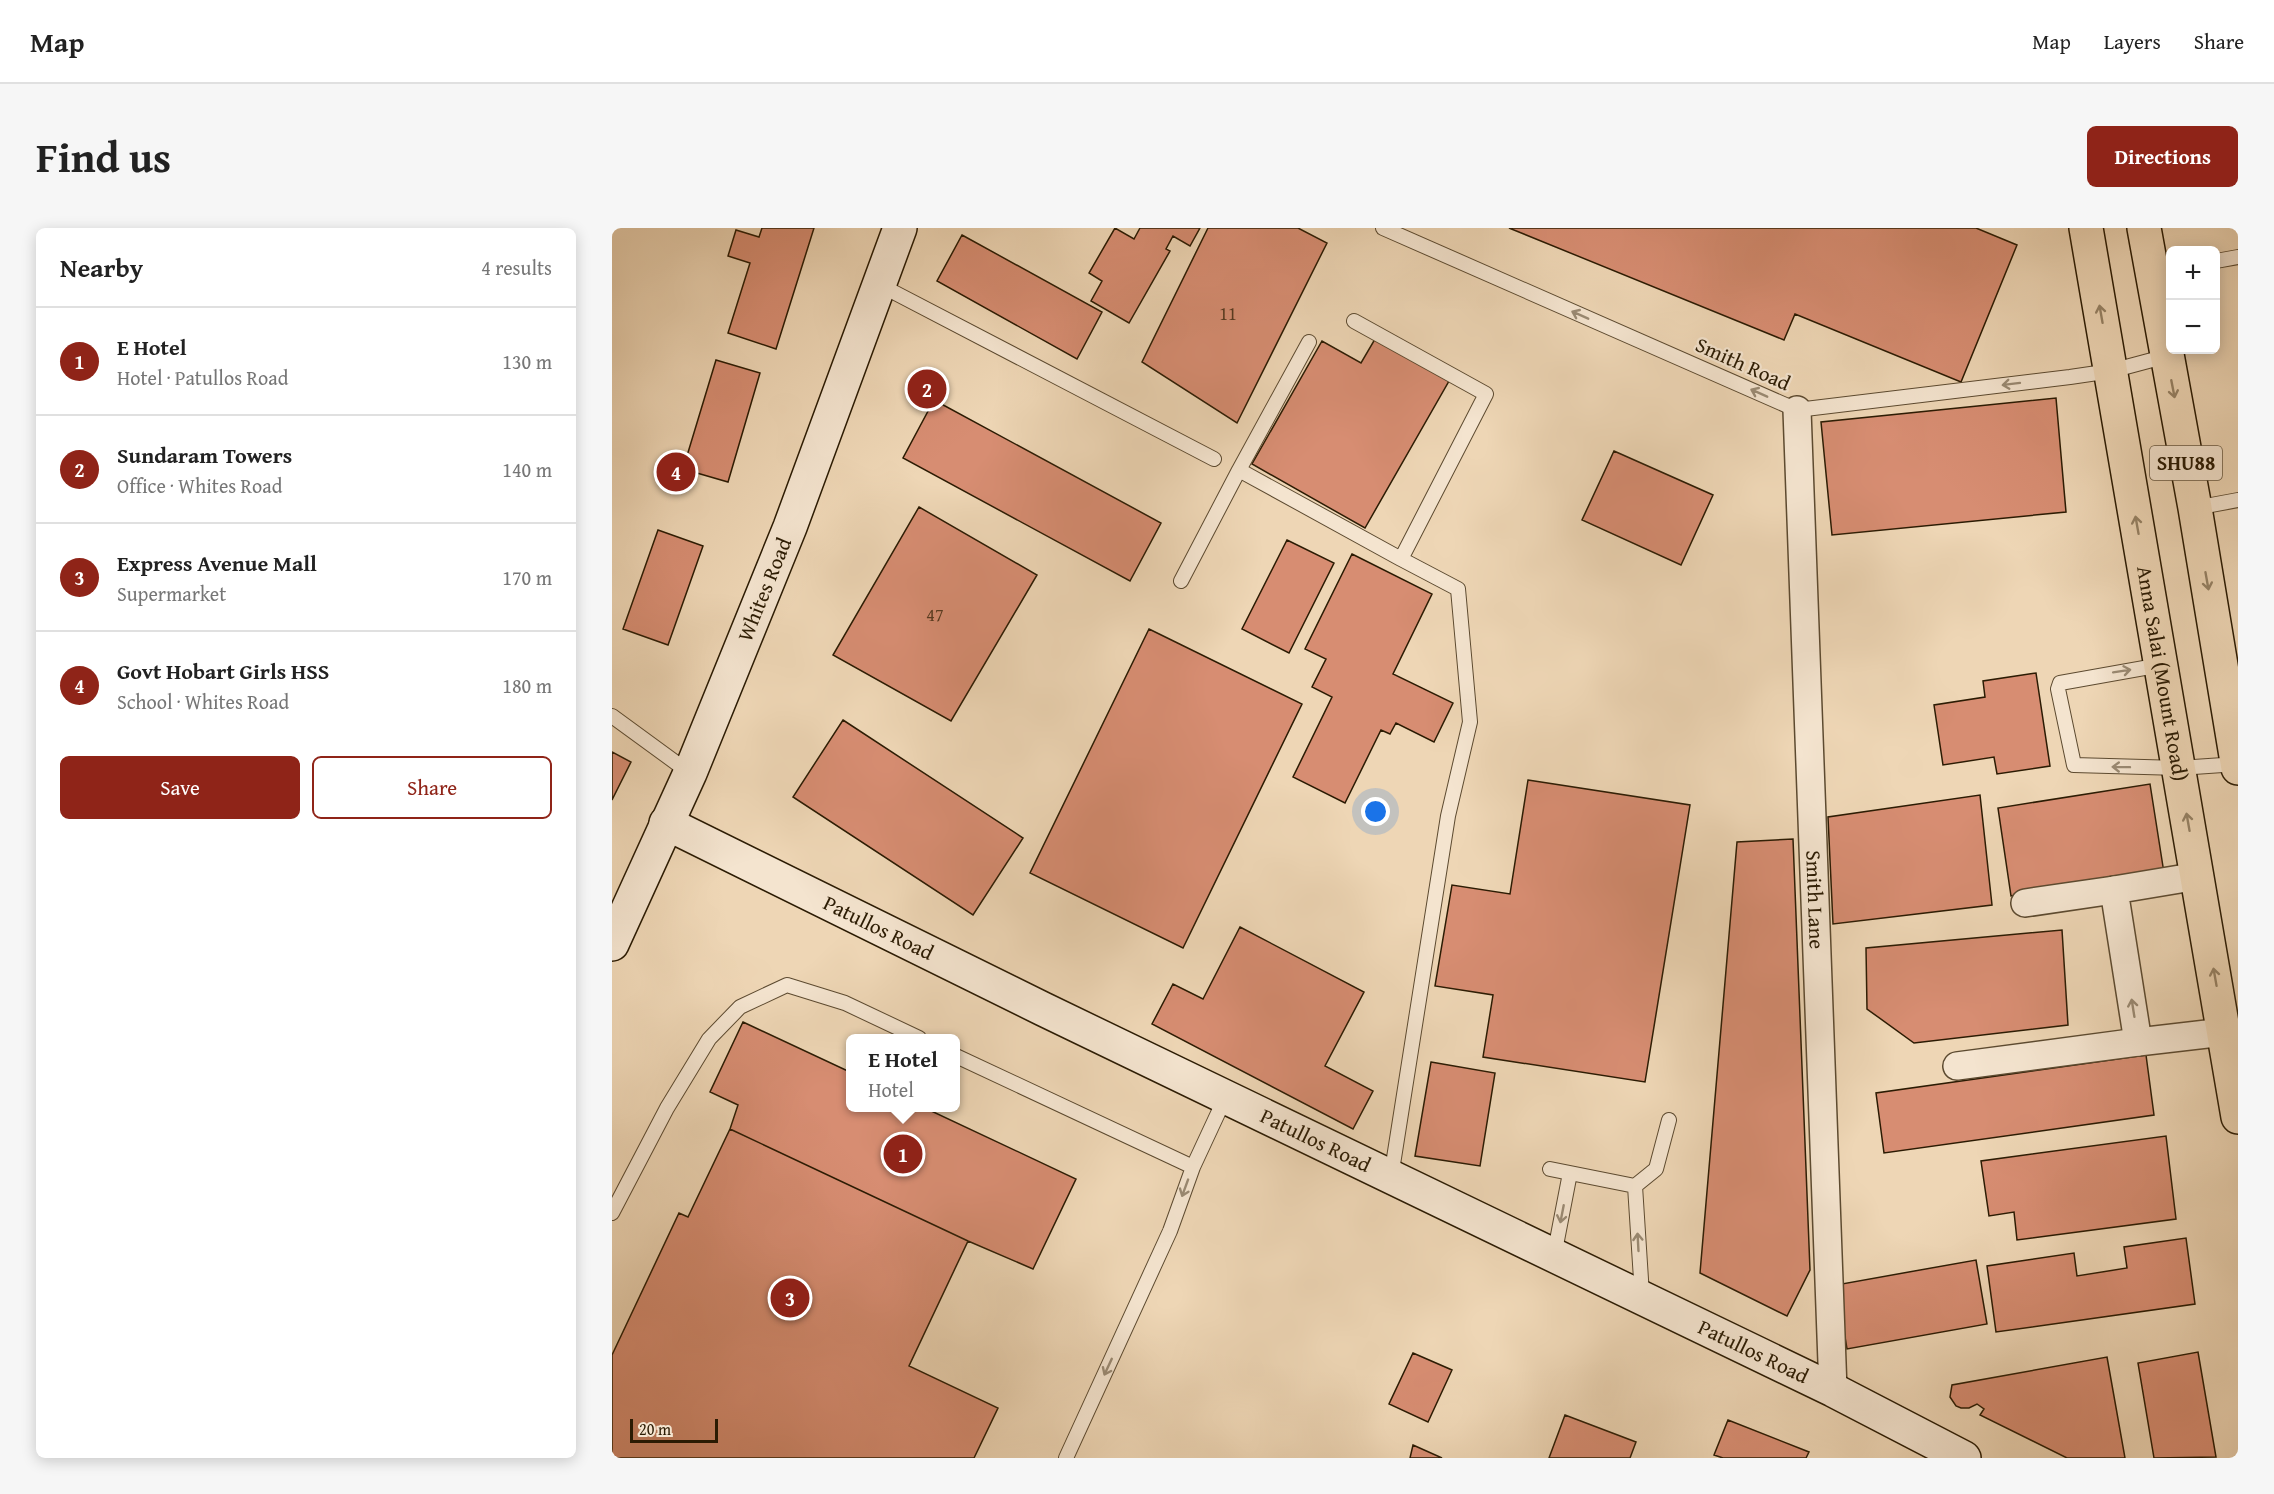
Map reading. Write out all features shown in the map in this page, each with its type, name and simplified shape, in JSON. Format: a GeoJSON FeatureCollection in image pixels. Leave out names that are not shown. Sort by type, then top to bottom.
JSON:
{"type":"FeatureCollection","features":[{"type":"Feature","properties":{"kind":"main road","name":"Anna Salai (Mount Road)"},"geometry":{"type":"LineString","coordinates":[[2086,228],[2238,1117]]}},
{"type":"Feature","properties":{"kind":"main road","name":"SHU88"},"geometry":{"type":"LineString","coordinates":[[2144,228],[2162,284],[2167,356],[2233,696],[2238,766]]}},
{"type":"Feature","properties":{"kind":"street","name":"Whites Road"},"geometry":{"type":"LineString","coordinates":[[612,944],[690,773],[790,527],[900,228]]}},
{"type":"Feature","properties":{"kind":"street","name":"Smith Lane"},"geometry":{"type":"LineString","coordinates":[[1797,410],[1833,1390]]}},
{"type":"Feature","properties":{"kind":"street","name":"Patullos Road"},"geometry":{"type":"LineString","coordinates":[[666,823],[1042,1009],[1833,1390],[1964,1458]]}},
{"type":"Feature","properties":{"kind":"street"},"geometry":{"type":"LineString","coordinates":[[2025,903],[2198,876]]}},
{"type":"Feature","properties":{"kind":"street"},"geometry":{"type":"LineString","coordinates":[[2114,890],[2138,1042]]}},
{"type":"Feature","properties":{"kind":"street"},"geometry":{"type":"LineString","coordinates":[[1957,1066],[2224,1032]]}},
{"type":"Feature","properties":{"kind":"lane","name":"Smith Road"},"geometry":{"type":"LineString","coordinates":[[1383,228],[1797,410],[2111,371],[2167,356]]}},
{"type":"Feature","properties":{"kind":"lane"},"geometry":{"type":"LineString","coordinates":[[2220,260],[2238,257]]}},
{"type":"Feature","properties":{"kind":"lane"},"geometry":{"type":"LineString","coordinates":[[880,285],[1214,459]]}},
{"type":"Feature","properties":{"kind":"lane"},"geometry":{"type":"LineString","coordinates":[[1354,321],[1486,394],[1401,559]]}},
{"type":"Feature","properties":{"kind":"lane"},"geometry":{"type":"LineString","coordinates":[[1181,581],[1309,342]]}},
{"type":"Feature","properties":{"kind":"lane"},"geometry":{"type":"LineString","coordinates":[[1239,470],[1458,589],[1470,722],[1448,816],[1391,1177]]}},
{"type":"Feature","properties":{"kind":"lane"},"geometry":{"type":"LineString","coordinates":[[2195,508],[2238,500]]}},
{"type":"Feature","properties":{"kind":"lane"},"geometry":{"type":"LineString","coordinates":[[2161,665],[2060,683],[2058,689],[2073,765],[2179,768],[2238,766]]}},
{"type":"Feature","properties":{"kind":"lane"},"geometry":{"type":"LineString","coordinates":[[612,716],[690,773]]}},
{"type":"Feature","properties":{"kind":"lane"},"geometry":{"type":"LineString","coordinates":[[612,1213],[667,1108],[709,1040],[740,1007],[787,985],[844,1003],[910,1034]]}},
{"type":"Feature","properties":{"kind":"lane"},"geometry":{"type":"LineString","coordinates":[[960,1058],[1193,1167]]}},
{"type":"Feature","properties":{"kind":"lane"},"geometry":{"type":"LineString","coordinates":[[1066,1458],[1170,1231],[1193,1167],[1226,1096]]}},
{"type":"Feature","properties":{"kind":"lane"},"geometry":{"type":"LineString","coordinates":[[1635,1186],[1656,1169],[1669,1120]]}},
{"type":"Feature","properties":{"kind":"lane"},"geometry":{"type":"LineString","coordinates":[[1550,1169],[1635,1186]]}},
{"type":"Feature","properties":{"kind":"lane"},"geometry":{"type":"LineString","coordinates":[[1554,1256],[1570,1173]]}},
{"type":"Feature","properties":{"kind":"lane"},"geometry":{"type":"LineString","coordinates":[[1635,1186],[1642,1298]]}},
{"type":"Feature","properties":{"kind":"building"},"geometry":{"type":"Polygon","coordinates":[[[762,228],[814,228],[776,349],[728,333],[750,263],[728,256],[736,230],[759,237],[762,228]]]}},
{"type":"Feature","properties":{"kind":"building"},"geometry":{"type":"Polygon","coordinates":[[[1115,228],[1134,239],[1140,228],[1200,228],[1190,246],[1173,236],[1166,249],[1170,251],[1129,323],[1091,301],[1102,281],[1089,273],[1115,228]]]}},
{"type":"Feature","properties":{"kind":"building"},"geometry":{"type":"Polygon","coordinates":[[[1208,228],[1298,228],[1327,243],[1237,423],[1142,362],[1208,228]]]}},
{"type":"Feature","properties":{"kind":"building"},"geometry":{"type":"Polygon","coordinates":[[[1509,228],[1976,228],[2017,245],[1961,382],[1795,314],[1784,340],[1509,228]]]}},
{"type":"Feature","properties":{"kind":"building"},"geometry":{"type":"Polygon","coordinates":[[[962,235],[1102,312],[1077,359],[937,281],[962,235]]]}},
{"type":"Feature","properties":{"kind":"building"},"geometry":{"type":"Polygon","coordinates":[[[1375,339],[1449,381],[1365,528],[1252,464],[1322,341],[1361,363],[1375,339]]]}},
{"type":"Feature","properties":{"kind":"building"},"geometry":{"type":"Polygon","coordinates":[[[716,360],[760,373],[728,482],[683,469],[716,360]]]}},
{"type":"Feature","properties":{"kind":"building"},"geometry":{"type":"Polygon","coordinates":[[[2056,398],[2066,512],[1832,535],[1821,422],[2056,398]]]}},
{"type":"Feature","properties":{"kind":"building"},"geometry":{"type":"Polygon","coordinates":[[[934,400],[1161,523],[1130,581],[903,458],[934,400]]]}},
{"type":"Feature","properties":{"kind":"building"},"geometry":{"type":"Polygon","coordinates":[[[1614,451],[1713,495],[1681,565],[1582,520],[1614,451]]]}},
{"type":"Feature","properties":{"kind":"building"},"geometry":{"type":"Polygon","coordinates":[[[919,507],[1037,575],[951,721],[833,655],[919,507]]]}},
{"type":"Feature","properties":{"kind":"building"},"geometry":{"type":"Polygon","coordinates":[[[658,530],[703,546],[668,645],[623,629],[658,530]]]}},
{"type":"Feature","properties":{"kind":"building"},"geometry":{"type":"Polygon","coordinates":[[[1287,540],[1334,563],[1289,653],[1242,629],[1287,540]]]}},
{"type":"Feature","properties":{"kind":"building"},"geometry":{"type":"Polygon","coordinates":[[[1352,554],[1432,594],[1393,674],[1453,703],[1434,742],[1396,723],[1390,734],[1381,730],[1345,803],[1293,777],[1332,697],[1312,687],[1326,659],[1305,649],[1352,554]]]}},
{"type":"Feature","properties":{"kind":"building"},"geometry":{"type":"Polygon","coordinates":[[[1149,629],[1302,704],[1183,948],[1030,873],[1149,629]]]}},
{"type":"Feature","properties":{"kind":"building"},"geometry":{"type":"Polygon","coordinates":[[[2036,673],[2050,766],[1997,774],[1994,757],[1943,765],[1934,705],[1985,697],[1983,681],[2036,673]]]}},
{"type":"Feature","properties":{"kind":"building"},"geometry":{"type":"Polygon","coordinates":[[[843,720],[1023,838],[973,915],[793,797],[843,720]]]}},
{"type":"Feature","properties":{"kind":"building"},"geometry":{"type":"Polygon","coordinates":[[[612,752],[631,762],[612,800],[612,752]]]}},
{"type":"Feature","properties":{"kind":"building"},"geometry":{"type":"Polygon","coordinates":[[[1528,780],[1690,805],[1645,1082],[1483,1057],[1493,995],[1435,986],[1452,885],[1510,894],[1528,780]]]}},
{"type":"Feature","properties":{"kind":"building"},"geometry":{"type":"Polygon","coordinates":[[[2150,784],[2164,873],[2011,896],[1998,808],[2150,784]]]}},
{"type":"Feature","properties":{"kind":"building"},"geometry":{"type":"Polygon","coordinates":[[[1980,795],[1992,905],[1833,924],[1828,817],[1980,795]]]}},
{"type":"Feature","properties":{"kind":"building"},"geometry":{"type":"Polygon","coordinates":[[[1793,839],[1810,1270],[1787,1316],[1700,1273],[1737,842],[1793,839]]]}},
{"type":"Feature","properties":{"kind":"building"},"geometry":{"type":"Polygon","coordinates":[[[1240,927],[1364,992],[1325,1066],[1373,1091],[1353,1129],[1152,1024],[1173,984],[1203,999],[1240,927]]]}},
{"type":"Feature","properties":{"kind":"building"},"geometry":{"type":"Polygon","coordinates":[[[2062,930],[2068,1025],[1914,1043],[1867,1009],[1866,948],[2062,930]]]}},
{"type":"Feature","properties":{"kind":"building"},"geometry":{"type":"Polygon","coordinates":[[[743,1022],[846,1070],[846,1112],[934,1112],[1076,1179],[1033,1269],[968,1241],[730,1129],[738,1105],[710,1092],[743,1022]]]}},
{"type":"Feature","properties":{"kind":"building"},"geometry":{"type":"Polygon","coordinates":[[[2146,1055],[2154,1115],[1884,1153],[1876,1093],[2146,1055]]]}},
{"type":"Feature","properties":{"kind":"building"},"geometry":{"type":"Polygon","coordinates":[[[1431,1062],[1495,1073],[1480,1166],[1415,1156],[1431,1062]]]}},
{"type":"Feature","properties":{"kind":"building"},"geometry":{"type":"Polygon","coordinates":[[[730,1129],[968,1241],[909,1366],[998,1408],[974,1458],[612,1458],[612,1355],[679,1213],[688,1217],[730,1129]]]}},
{"type":"Feature","properties":{"kind":"building"},"geometry":{"type":"Polygon","coordinates":[[[2166,1136],[2176,1219],[2017,1240],[2014,1212],[1989,1216],[1981,1161],[2166,1136]]]}},
{"type":"Feature","properties":{"kind":"building"},"geometry":{"type":"Polygon","coordinates":[[[2186,1238],[2195,1304],[1996,1332],[1987,1266],[2074,1253],[2077,1276],[2127,1268],[2124,1247],[2186,1238]]]}},
{"type":"Feature","properties":{"kind":"building"},"geometry":{"type":"Polygon","coordinates":[[[1976,1260],[1987,1324],[1847,1349],[1836,1285],[1976,1260]]]}},
{"type":"Feature","properties":{"kind":"building"},"geometry":{"type":"Polygon","coordinates":[[[2198,1352],[2216,1457],[2154,1458],[2138,1363],[2198,1352]]]}},
{"type":"Feature","properties":{"kind":"building"},"geometry":{"type":"Polygon","coordinates":[[[1413,1353],[1452,1370],[1428,1422],[1389,1404],[1413,1353]]]}},
{"type":"Feature","properties":{"kind":"building"},"geometry":{"type":"Polygon","coordinates":[[[2107,1357],[2125,1458],[2067,1458],[1980,1415],[1984,1409],[1977,1404],[1969,1408],[1961,1408],[1956,1406],[1950,1397],[1952,1385],[2107,1357]]]}},
{"type":"Feature","properties":{"kind":"building"},"geometry":{"type":"Polygon","coordinates":[[[1565,1415],[1636,1442],[1630,1458],[1549,1458],[1565,1415]]]}},
{"type":"Feature","properties":{"kind":"building"},"geometry":{"type":"Polygon","coordinates":[[[1728,1420],[1809,1452],[1806,1458],[1723,1458],[1714,1455],[1728,1420]]]}},
{"type":"Feature","properties":{"kind":"building"},"geometry":{"type":"Polygon","coordinates":[[[1413,1445],[1442,1458],[1410,1458],[1413,1445]]]}},
{"type":"Feature","properties":{"kind":"place","name":"Sundaram Towers"},"geometry":{"type":"Point","coordinates":[927,389]}},
{"type":"Feature","properties":{"kind":"place","name":"Govt Hobart Girls HSS"},"geometry":{"type":"Point","coordinates":[676,472]}},
{"type":"Feature","properties":{"kind":"place","name":"E Hotel"},"geometry":{"type":"Point","coordinates":[903,1154]}},
{"type":"Feature","properties":{"kind":"place","name":"Express Avenue Mall"},"geometry":{"type":"Point","coordinates":[790,1298]}}]}
